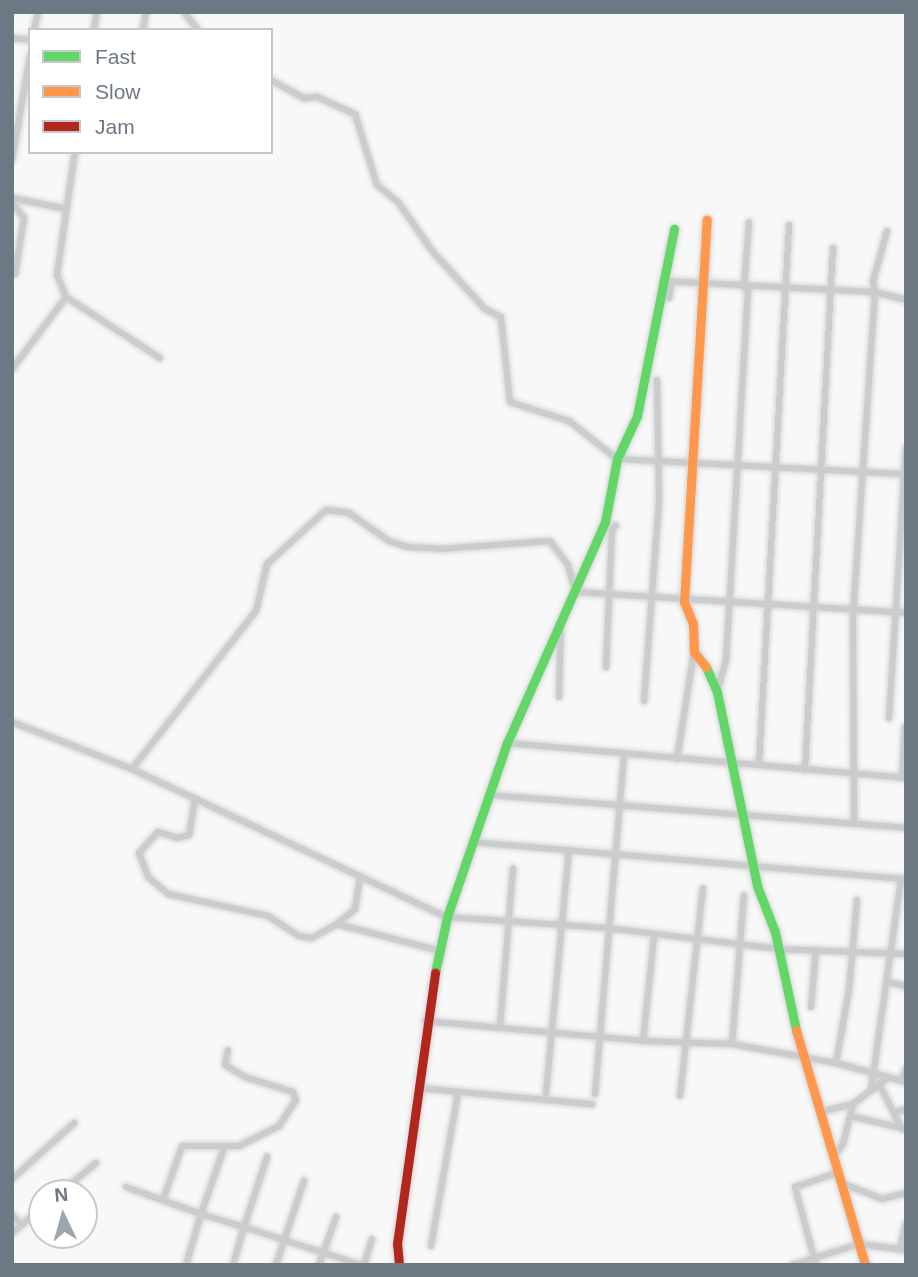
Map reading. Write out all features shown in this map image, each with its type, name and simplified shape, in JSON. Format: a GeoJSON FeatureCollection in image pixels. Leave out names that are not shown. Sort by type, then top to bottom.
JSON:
{"type":"FeatureCollection","features":[{"type":"Feature","properties":{"kind":"street"},"geometry":{"type":"LineString","coordinates":[[184,12],[196,28]]}},
{"type":"Feature","properties":{"kind":"street"},"geometry":{"type":"LineString","coordinates":[[12,160],[28,68]]}},
{"type":"Feature","properties":{"kind":"street"},"geometry":{"type":"LineString","coordinates":[[273,81],[304,98],[317,97],[355,114],[377,185],[398,202],[433,252],[485,309],[500,317],[510,402],[569,421],[617,459],[694,466],[905,474]]}},
{"type":"Feature","properties":{"kind":"street"},"geometry":{"type":"LineString","coordinates":[[75,154],[57,275],[66,297],[160,359]]}},
{"type":"Feature","properties":{"kind":"street"},"geometry":{"type":"LineString","coordinates":[[12,200],[66,209]]}},
{"type":"Feature","properties":{"kind":"street"},"geometry":{"type":"LineString","coordinates":[[12,200],[24,218]]}},
{"type":"Feature","properties":{"kind":"street"},"geometry":{"type":"LineString","coordinates":[[15,274],[27,201]]}},
{"type":"Feature","properties":{"kind":"street"},"geometry":{"type":"LineString","coordinates":[[677,759],[694,652],[693,624],[684,602],[707,220]]}},
{"type":"Feature","properties":{"kind":"street"},"geometry":{"type":"LineString","coordinates":[[717,692],[726,660],[749,222]]}},
{"type":"Feature","properties":{"kind":"street"},"geometry":{"type":"LineString","coordinates":[[759,764],[783,286],[789,225]]}},
{"type":"Feature","properties":{"kind":"street"},"geometry":{"type":"LineString","coordinates":[[399,1265],[397,1244],[425,1021],[447,917],[507,743],[605,522],[617,459],[637,416],[674,229]]}},
{"type":"Feature","properties":{"kind":"street"},"geometry":{"type":"LineString","coordinates":[[854,824],[855,775],[850,710],[853,612],[875,292],[873,281],[887,231]]}},
{"type":"Feature","properties":{"kind":"street"},"geometry":{"type":"LineString","coordinates":[[805,770],[833,248]]}},
{"type":"Feature","properties":{"kind":"street"},"geometry":{"type":"LineString","coordinates":[[662,281],[746,288],[783,286],[875,292],[906,300]]}},
{"type":"Feature","properties":{"kind":"street"},"geometry":{"type":"LineString","coordinates":[[669,298],[672,281]]}},
{"type":"Feature","properties":{"kind":"street"},"geometry":{"type":"LineString","coordinates":[[12,369],[66,297]]}},
{"type":"Feature","properties":{"kind":"street"},"geometry":{"type":"LineString","coordinates":[[644,701],[659,502],[655,462],[657,380]]}},
{"type":"Feature","properties":{"kind":"street"},"geometry":{"type":"LineString","coordinates":[[890,718],[893,612],[906,449]]}},
{"type":"Feature","properties":{"kind":"street"},"geometry":{"type":"LineString","coordinates":[[132,769],[256,611],[267,564],[326,510],[349,513],[390,541],[407,547],[441,549],[550,541],[568,565],[575,592]]}},
{"type":"Feature","properties":{"kind":"street"},"geometry":{"type":"LineString","coordinates":[[606,667],[609,594],[616,525]]}},
{"type":"Feature","properties":{"kind":"street"},"geometry":{"type":"LineString","coordinates":[[575,592],[684,602],[729,602],[853,612],[906,613]]}},
{"type":"Feature","properties":{"kind":"street"},"geometry":{"type":"LineString","coordinates":[[559,697],[561,622]]}},
{"type":"Feature","properties":{"kind":"street"},"geometry":{"type":"LineString","coordinates":[[694,652],[708,670],[717,692],[730,764],[746,815],[752,866],[777,949],[803,1056],[844,1184],[866,1265]]}},
{"type":"Feature","properties":{"kind":"street"},"geometry":{"type":"LineString","coordinates":[[12,722],[132,769],[447,917],[559,927],[607,928],[654,936],[777,949],[906,954]]}},
{"type":"Feature","properties":{"kind":"street"},"geometry":{"type":"LineString","coordinates":[[507,743],[904,778],[905,727]]}},
{"type":"Feature","properties":{"kind":"street"},"geometry":{"type":"LineString","coordinates":[[595,1094],[617,805],[624,754]]}},
{"type":"Feature","properties":{"kind":"street"},"geometry":{"type":"LineString","coordinates":[[490,795],[906,828]]}},
{"type":"Feature","properties":{"kind":"street"},"geometry":{"type":"LineString","coordinates":[[195,799],[189,835],[177,838],[158,832],[139,853],[140,865],[156,886],[168,894],[222,902],[268,916],[299,936],[312,938],[348,920],[355,909],[360,876]]}},
{"type":"Feature","properties":{"kind":"street"},"geometry":{"type":"LineString","coordinates":[[472,842],[903,879],[871,1090]]}},
{"type":"Feature","properties":{"kind":"street"},"geometry":{"type":"LineString","coordinates":[[546,1093],[559,927],[569,851]]}},
{"type":"Feature","properties":{"kind":"street"},"geometry":{"type":"LineString","coordinates":[[500,1027],[513,869]]}},
{"type":"Feature","properties":{"kind":"street"},"geometry":{"type":"LineString","coordinates":[[680,1096],[703,888]]}},
{"type":"Feature","properties":{"kind":"street"},"geometry":{"type":"LineString","coordinates":[[733,1044],[744,895]]}},
{"type":"Feature","properties":{"kind":"street"},"geometry":{"type":"LineString","coordinates":[[836,1063],[854,950],[857,900]]}},
{"type":"Feature","properties":{"kind":"street"},"geometry":{"type":"LineString","coordinates":[[337,924],[440,950]]}},
{"type":"Feature","properties":{"kind":"street"},"geometry":{"type":"LineString","coordinates":[[643,1041],[654,936]]}},
{"type":"Feature","properties":{"kind":"street"},"geometry":{"type":"LineString","coordinates":[[811,1007],[816,950]]}},
{"type":"Feature","properties":{"kind":"street"},"geometry":{"type":"LineString","coordinates":[[888,982],[906,986]]}},
{"type":"Feature","properties":{"kind":"street"},"geometry":{"type":"LineString","coordinates":[[425,1021],[643,1041],[733,1044],[836,1063],[904,1081],[906,1069]]}},
{"type":"Feature","properties":{"kind":"street"},"geometry":{"type":"LineString","coordinates":[[163,1200],[182,1146],[239,1146],[279,1126],[296,1100],[293,1091],[245,1077],[225,1065],[222,1061],[228,1050]]}},
{"type":"Feature","properties":{"kind":"street"},"geometry":{"type":"LineString","coordinates":[[819,1112],[853,1104],[889,1077]]}},
{"type":"Feature","properties":{"kind":"street"},"geometry":{"type":"LineString","coordinates":[[879,1084],[904,1129]]}},
{"type":"Feature","properties":{"kind":"street"},"geometry":{"type":"LineString","coordinates":[[418,1088],[593,1104]]}},
{"type":"Feature","properties":{"kind":"street"},"geometry":{"type":"LineString","coordinates":[[431,1246],[458,1093]]}},
{"type":"Feature","properties":{"kind":"street"},"geometry":{"type":"LineString","coordinates":[[835,1155],[843,1144],[853,1104]]}},
{"type":"Feature","properties":{"kind":"street"},"geometry":{"type":"LineString","coordinates":[[896,1112],[906,1109]]}},
{"type":"Feature","properties":{"kind":"street"},"geometry":{"type":"LineString","coordinates":[[850,1116],[904,1129]]}},
{"type":"Feature","properties":{"kind":"street"},"geometry":{"type":"LineString","coordinates":[[12,1180],[74,1123]]}},
{"type":"Feature","properties":{"kind":"street"},"geometry":{"type":"LineString","coordinates":[[186,1265],[224,1148]]}},
{"type":"Feature","properties":{"kind":"street"},"geometry":{"type":"LineString","coordinates":[[233,1265],[267,1157]]}},
{"type":"Feature","properties":{"kind":"street"},"geometry":{"type":"LineString","coordinates":[[77,1179],[96,1163]]}},
{"type":"Feature","properties":{"kind":"street"},"geometry":{"type":"LineString","coordinates":[[815,1261],[796,1187],[840,1172]]}},
{"type":"Feature","properties":{"kind":"street"},"geometry":{"type":"LineString","coordinates":[[276,1265],[304,1181]]}},
{"type":"Feature","properties":{"kind":"street"},"geometry":{"type":"LineString","coordinates":[[844,1184],[882,1199],[906,1193]]}},
{"type":"Feature","properties":{"kind":"street"},"geometry":{"type":"LineString","coordinates":[[126,1187],[201,1214],[363,1265],[372,1239]]}},
{"type":"Feature","properties":{"kind":"street"},"geometry":{"type":"LineString","coordinates":[[12,1215],[22,1225]]}},
{"type":"Feature","properties":{"kind":"street"},"geometry":{"type":"LineString","coordinates":[[319,1265],[336,1217]]}},
{"type":"Feature","properties":{"kind":"street"},"geometry":{"type":"LineString","coordinates":[[12,1233],[28,1220]]}},
{"type":"Feature","properties":{"kind":"street"},"geometry":{"type":"LineString","coordinates":[[792,1265],[815,1261],[859,1244],[903,1249],[906,1224]]}},
{"type":"Feature","properties":{"kind":"traffic: fast"},"geometry":{"type":"LineString","coordinates":[[435,973],[447,917],[507,743],[605,522],[617,459],[637,416],[674,229]]}},
{"type":"Feature","properties":{"kind":"traffic: fast"},"geometry":{"type":"LineString","coordinates":[[706,667],[717,692],[757,886],[775,932],[796,1030]]}},
{"type":"Feature","properties":{"kind":"traffic: slow"},"geometry":{"type":"LineString","coordinates":[[706,667],[694,652],[693,624],[684,602],[707,220]]}},
{"type":"Feature","properties":{"kind":"traffic: slow"},"geometry":{"type":"LineString","coordinates":[[796,1030],[865,1265]]}},
{"type":"Feature","properties":{"kind":"traffic: jam"},"geometry":{"type":"LineString","coordinates":[[399,1265],[397,1244],[435,973]]}}]}
